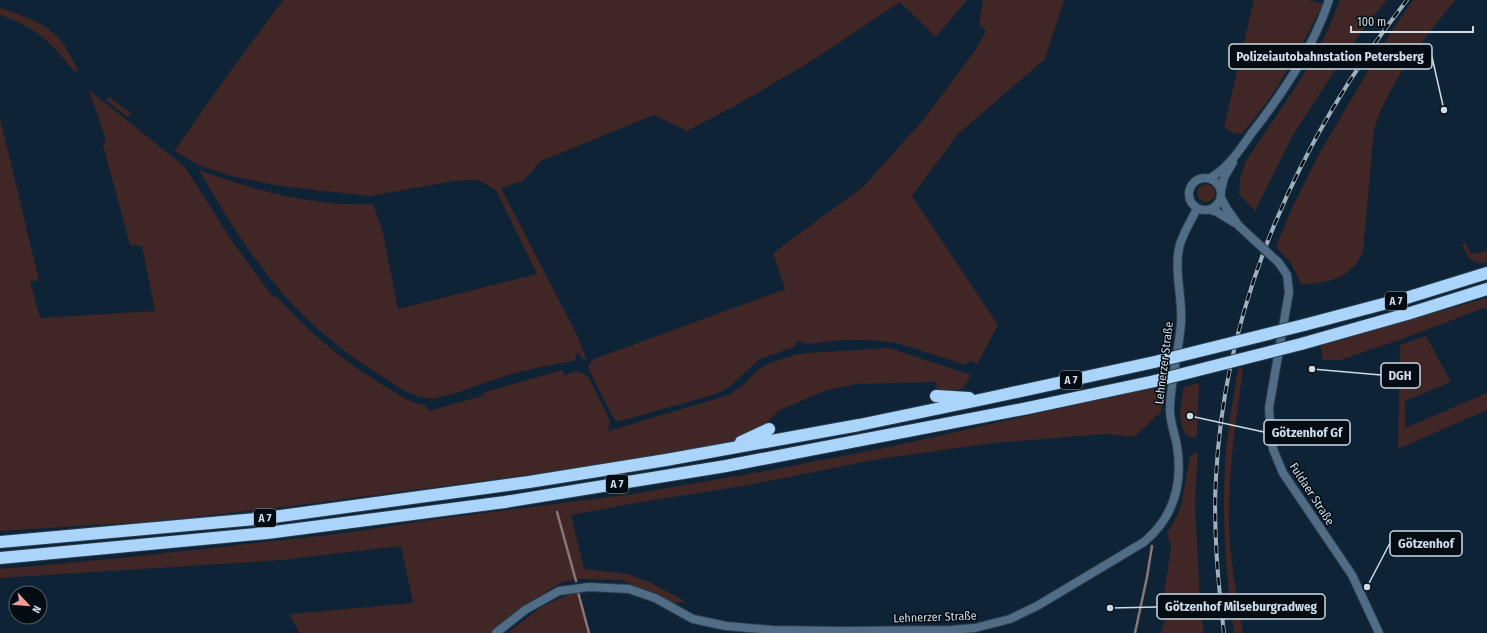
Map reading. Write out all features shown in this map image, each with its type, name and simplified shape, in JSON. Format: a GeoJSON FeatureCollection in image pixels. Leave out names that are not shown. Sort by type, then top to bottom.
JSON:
{"type":"FeatureCollection","features":[{"type":"Feature","properties":{"kind":"highway","name":"A 7"},"geometry":{"type":"LineString","coordinates":[[0,542],[266,518],[529,482],[723,450],[859,425],[1159,361],[1406,298],[1487,273]]}},
{"type":"Feature","properties":{"kind":"highway","name":"A 7"},"geometry":{"type":"LineString","coordinates":[[0,558],[267,533],[505,502],[726,466],[1155,382],[1408,314],[1487,289]]}},
{"type":"Feature","properties":{"kind":"highway"},"geometry":{"type":"LineString","coordinates":[[936,396],[984,399]]}},
{"type":"Feature","properties":{"kind":"highway"},"geometry":{"type":"LineString","coordinates":[[723,450],[769,429]]}},
{"type":"Feature","properties":{"kind":"street"},"geometry":{"type":"LineString","coordinates":[[1210,210],[1218,205],[1224,178],[1242,148],[1271,108],[1306,51],[1320,26],[1330,0]]}},
{"type":"Feature","properties":{"kind":"street"},"geometry":{"type":"LineString","coordinates":[[1239,226],[1217,212],[1197,209],[1190,200],[1189,193],[1191,186],[1199,179],[1210,178],[1219,172],[1242,148]]}},
{"type":"Feature","properties":{"kind":"street"},"geometry":{"type":"LineString","coordinates":[[1210,178],[1218,184],[1227,209],[1239,226]]}},
{"type":"Feature","properties":{"kind":"street","name":"Lehnerzer Straße"},"geometry":{"type":"LineString","coordinates":[[496,633],[525,610],[559,591],[589,587],[630,589],[655,598],[693,619],[726,626],[774,630],[843,631],[952,630],[975,628],[1010,619],[1037,606],[1144,542],[1155,532],[1166,518],[1173,502],[1177,486],[1177,446],[1170,409],[1181,323],[1178,257],[1182,239],[1197,209]]}},
{"type":"Feature","properties":{"kind":"street","name":"Fuldaer Straße"},"geometry":{"type":"LineString","coordinates":[[1239,226],[1280,263],[1287,275],[1289,292],[1269,408],[1269,421],[1274,449],[1288,482],[1352,575],[1379,633]]}},
{"type":"Feature","properties":{"kind":"shaded area"},"geometry":{"type":"Polygon","coordinates":[[[283,0],[967,0],[936,37],[900,2],[818,57],[742,102],[687,131],[654,115],[541,161],[523,181],[501,188],[577,335],[587,360],[583,359],[578,352],[573,361],[517,373],[445,396],[427,398],[409,393],[366,366],[324,334],[297,310],[253,256],[225,214],[199,170],[284,196],[329,203],[373,204],[383,233],[398,309],[537,274],[496,190],[478,180],[454,181],[370,196],[280,186],[231,176],[201,166],[174,151],[283,0]]]}},
{"type":"Feature","properties":{"kind":"shaded area"},"geometry":{"type":"Polygon","coordinates":[[[983,0],[1064,0],[1045,59],[958,134],[912,196],[998,325],[977,364],[972,361],[966,365],[897,343],[886,341],[852,340],[808,344],[800,341],[796,342],[794,347],[760,359],[728,388],[716,394],[620,421],[614,419],[588,368],[590,363],[594,359],[785,289],[773,253],[863,187],[924,119],[976,49],[986,31],[979,24],[983,0]]]}},
{"type":"Feature","properties":{"kind":"shaded area"},"geometry":{"type":"Polygon","coordinates":[[[1254,0],[1309,0],[1323,4],[1296,55],[1265,104],[1241,134],[1233,133],[1224,127],[1254,0]]]}},
{"type":"Feature","properties":{"kind":"shaded area"},"geometry":{"type":"Polygon","coordinates":[[[1340,0],[1387,0],[1364,28],[1293,135],[1255,211],[1239,194],[1240,178],[1246,161],[1299,82],[1327,32],[1340,0]]]}},
{"type":"Feature","properties":{"kind":"shaded area"},"geometry":{"type":"Polygon","coordinates":[[[1413,0],[1455,0],[1420,45],[1398,77],[1374,129],[1363,252],[1352,269],[1338,278],[1321,283],[1301,285],[1291,264],[1276,247],[1290,212],[1319,154],[1391,32],[1413,0]]]}},
{"type":"Feature","properties":{"kind":"shaded area"},"geometry":{"type":"Polygon","coordinates":[[[0,8],[31,19],[53,32],[64,45],[78,70],[75,72],[50,44],[34,31],[0,15],[0,8]]]}},
{"type":"Feature","properties":{"kind":"shaded area"},"geometry":{"type":"Polygon","coordinates":[[[89,90],[185,167],[232,241],[273,297],[276,296],[315,335],[358,369],[411,401],[425,405],[429,411],[485,395],[482,393],[563,370],[564,376],[573,372],[579,372],[588,376],[610,421],[608,431],[729,395],[743,385],[757,370],[772,362],[798,354],[824,352],[889,348],[971,375],[963,389],[936,392],[937,382],[856,384],[824,391],[778,411],[763,426],[725,445],[581,468],[284,507],[158,521],[0,531],[0,118],[39,280],[30,281],[40,318],[155,311],[142,246],[130,245],[103,145],[106,140],[89,90]]]}},
{"type":"Feature","properties":{"kind":"shaded area"},"geometry":{"type":"Polygon","coordinates":[[[109,97],[131,113],[127,117],[106,100],[109,97]]]}},
{"type":"Feature","properties":{"kind":"shaded area"},"geometry":{"type":"Polygon","coordinates":[[[1206,184],[1210,185],[1214,189],[1214,197],[1210,201],[1206,202],[1202,201],[1198,197],[1197,193],[1198,189],[1202,185],[1206,184]]]}},
{"type":"Feature","properties":{"kind":"shaded area"},"geometry":{"type":"Polygon","coordinates":[[[1465,242],[1471,254],[1487,251],[1487,262],[1478,263],[1471,259],[1462,244],[1465,242]]]}},
{"type":"Feature","properties":{"kind":"shaded area"},"geometry":{"type":"Polygon","coordinates":[[[1487,298],[1487,309],[1484,308],[1402,339],[1340,360],[1323,360],[1320,344],[1487,298]]]}},
{"type":"Feature","properties":{"kind":"shaded area"},"geometry":{"type":"Polygon","coordinates":[[[1426,336],[1451,382],[1405,401],[1405,428],[1487,393],[1487,410],[1398,449],[1400,345],[1426,336]]]}},
{"type":"Feature","properties":{"kind":"shaded area"},"geometry":{"type":"Polygon","coordinates":[[[1243,368],[1229,493],[1231,557],[1243,633],[1234,633],[1225,548],[1224,484],[1226,451],[1232,404],[1238,369],[1243,368]]]}},
{"type":"Feature","properties":{"kind":"shaded area"},"geometry":{"type":"Polygon","coordinates":[[[1199,383],[1197,434],[1195,438],[1188,436],[1184,431],[1180,417],[1184,387],[1199,383]]]}},
{"type":"Feature","properties":{"kind":"shaded area"},"geometry":{"type":"Polygon","coordinates":[[[1154,387],[1154,392],[1163,389],[1161,412],[1134,437],[1106,434],[993,443],[873,460],[754,484],[571,515],[584,569],[627,574],[650,582],[686,602],[675,603],[621,580],[582,579],[562,582],[523,607],[491,633],[299,633],[290,614],[413,603],[401,546],[282,560],[0,578],[0,569],[121,558],[345,533],[437,519],[632,494],[771,470],[889,447],[1154,387]]]}},
{"type":"Feature","properties":{"kind":"shaded area"},"geometry":{"type":"Polygon","coordinates":[[[1198,452],[1195,502],[1200,603],[1204,633],[1161,633],[1173,594],[1164,594],[1171,547],[1167,533],[1176,518],[1181,505],[1190,456],[1198,452]]]}},
{"type":"Feature","properties":{"kind":"shaded area"},"geometry":{"type":"Polygon","coordinates":[[[579,592],[589,633],[507,633],[543,606],[565,596],[579,592]]]}},
{"type":"Feature","properties":{"kind":"waterway"},"geometry":{"type":"LineString","coordinates":[[557,512],[576,581]]}},
{"type":"Feature","properties":{"kind":"waterway"},"geometry":{"type":"LineString","coordinates":[[1135,633],[1152,546]]}},
{"type":"Feature","properties":{"kind":"waterway"},"geometry":{"type":"LineString","coordinates":[[578,592],[589,633]]}},
{"type":"Feature","properties":{"kind":"railway"},"geometry":{"type":"LineString","coordinates":[[1224,633],[1217,555],[1215,516],[1216,477],[1222,412],[1235,347],[1252,285],[1275,224],[1302,165],[1333,108],[1368,53],[1407,0]]}},
{"type":"Feature","properties":{"kind":"place","name":"Polizeiautobahnstation Petersberg"},"geometry":{"type":"Point","coordinates":[1444,110]}},
{"type":"Feature","properties":{"kind":"place","name":"DGH"},"geometry":{"type":"Point","coordinates":[1312,369]}},
{"type":"Feature","properties":{"kind":"place","name":"Götzenhof Gf"},"geometry":{"type":"Point","coordinates":[1190,416]}},
{"type":"Feature","properties":{"kind":"place","name":"Götzenhof"},"geometry":{"type":"Point","coordinates":[1367,587]}},
{"type":"Feature","properties":{"kind":"place","name":"Götzenhof Milseburgradweg"},"geometry":{"type":"Point","coordinates":[1110,608]}}]}
